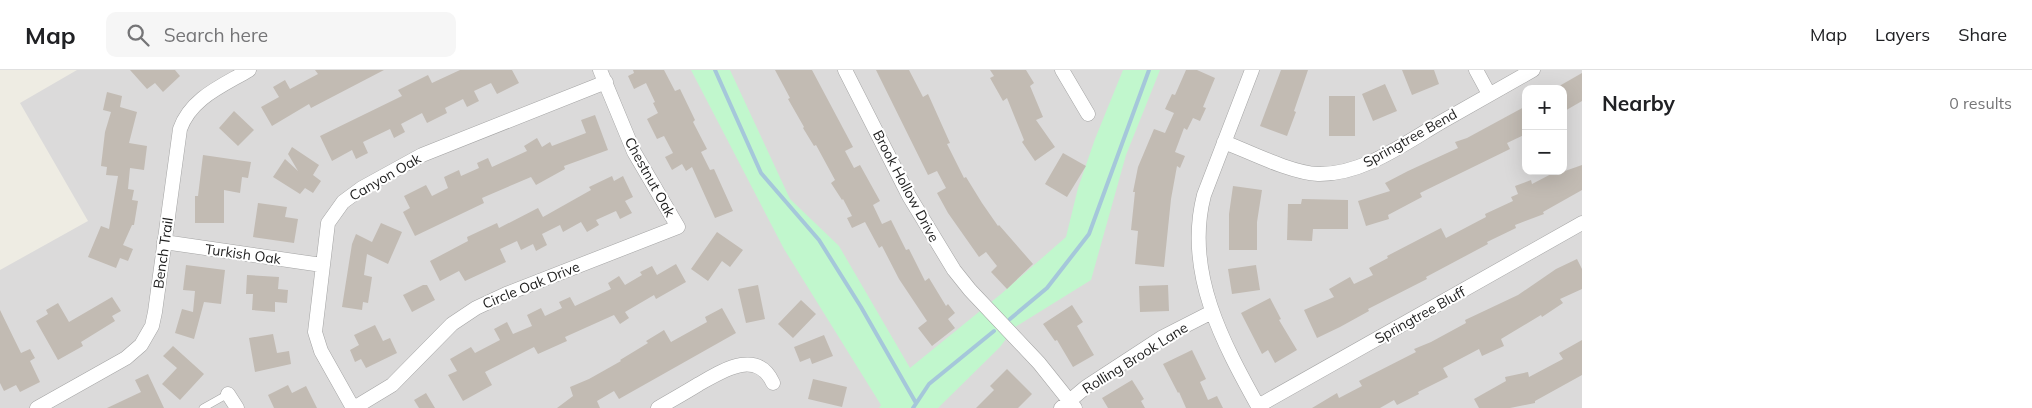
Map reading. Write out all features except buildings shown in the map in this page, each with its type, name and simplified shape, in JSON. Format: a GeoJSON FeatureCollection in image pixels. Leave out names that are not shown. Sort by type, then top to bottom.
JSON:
{"type":"FeatureCollection","features":[{"type":"Feature","properties":{"kind":"street","name":"Bench Trail"},"geometry":{"type":"LineString","coordinates":[[37,408],[126,358],[141,345],[152,326],[180,129],[188,111],[203,97],[249,70]]}},
{"type":"Feature","properties":{"kind":"street","name":"Brook Hollow Drive"},"geometry":{"type":"LineString","coordinates":[[845,70],[909,196],[954,270],[982,304],[1039,363],[1068,405]]}},
{"type":"Feature","properties":{"kind":"street"},"geometry":{"type":"LineString","coordinates":[[1062,70],[1088,114]]}},
{"type":"Feature","properties":{"kind":"street"},"geometry":{"type":"LineString","coordinates":[[1252,70],[1204,195],[1199,214],[1198,250],[1205,294],[1259,407]]}},
{"type":"Feature","properties":{"kind":"street"},"geometry":{"type":"LineString","coordinates":[[1476,70],[1489,94]]}},
{"type":"Feature","properties":{"kind":"street","name":"Springtree Bend"},"geometry":{"type":"LineString","coordinates":[[1224,142],[1299,171],[1316,174],[1337,174],[1362,166],[1388,153],[1533,70]]}},
{"type":"Feature","properties":{"kind":"street","name":"Chestnut Oak"},"geometry":{"type":"LineString","coordinates":[[603,76],[634,152],[678,227]]}},
{"type":"Feature","properties":{"kind":"street","name":"Canyon Oak"},"geometry":{"type":"LineString","coordinates":[[353,408],[316,342],[315,322],[328,223],[343,202],[362,188],[422,155],[603,76]]}},
{"type":"Feature","properties":{"kind":"street","name":"Springtree Bluff"},"geometry":{"type":"LineString","coordinates":[[1259,407],[1582,223]]}},
{"type":"Feature","properties":{"kind":"street","name":"Circle Oak Drive"},"geometry":{"type":"LineString","coordinates":[[353,408],[392,385],[452,324],[476,308],[506,294],[678,227]]}},
{"type":"Feature","properties":{"kind":"street","name":"Turkish Oak"},"geometry":{"type":"LineString","coordinates":[[164,242],[322,265]]}},
{"type":"Feature","properties":{"kind":"street","name":"Rolling Brook Lane"},"geometry":{"type":"LineString","coordinates":[[1068,405],[1161,338],[1212,312]]}},
{"type":"Feature","properties":{"kind":"street"},"geometry":{"type":"LineString","coordinates":[[658,408],[724,370],[743,364],[754,365],[763,369],[773,383]]}},
{"type":"Feature","properties":{"kind":"street"},"geometry":{"type":"LineString","coordinates":[[228,394],[237,408]]}},
{"type":"Feature","properties":{"kind":"lane"},"geometry":{"type":"LineString","coordinates":[[203,408],[228,394]]}},
{"type":"Feature","properties":{"kind":"shaded area"},"geometry":{"type":"Polygon","coordinates":[[[77,70],[1582,70],[1582,408],[0,408],[0,270],[88,221],[20,103],[77,70]]]}},
{"type":"Feature","properties":{"kind":"green space"},"geometry":{"type":"Polygon","coordinates":[[[691,70],[730,70],[790,199],[839,246],[910,368],[1001,294],[1066,237],[1078,188],[1095,139],[1123,70],[1160,70],[1126,155],[1091,280],[1015,327],[1000,347],[938,408],[879,408],[881,405],[784,249],[691,70]]]}},
{"type":"Feature","properties":{"kind":"waterway"},"geometry":{"type":"LineString","coordinates":[[715,70],[761,173],[819,240],[861,307],[916,403]]}},
{"type":"Feature","properties":{"kind":"waterway"},"geometry":{"type":"LineString","coordinates":[[1010,319],[1047,288],[1089,234],[1149,70]]}},
{"type":"Feature","properties":{"kind":"waterway"},"geometry":{"type":"LineString","coordinates":[[913,408],[929,384],[994,331]]}}]}
